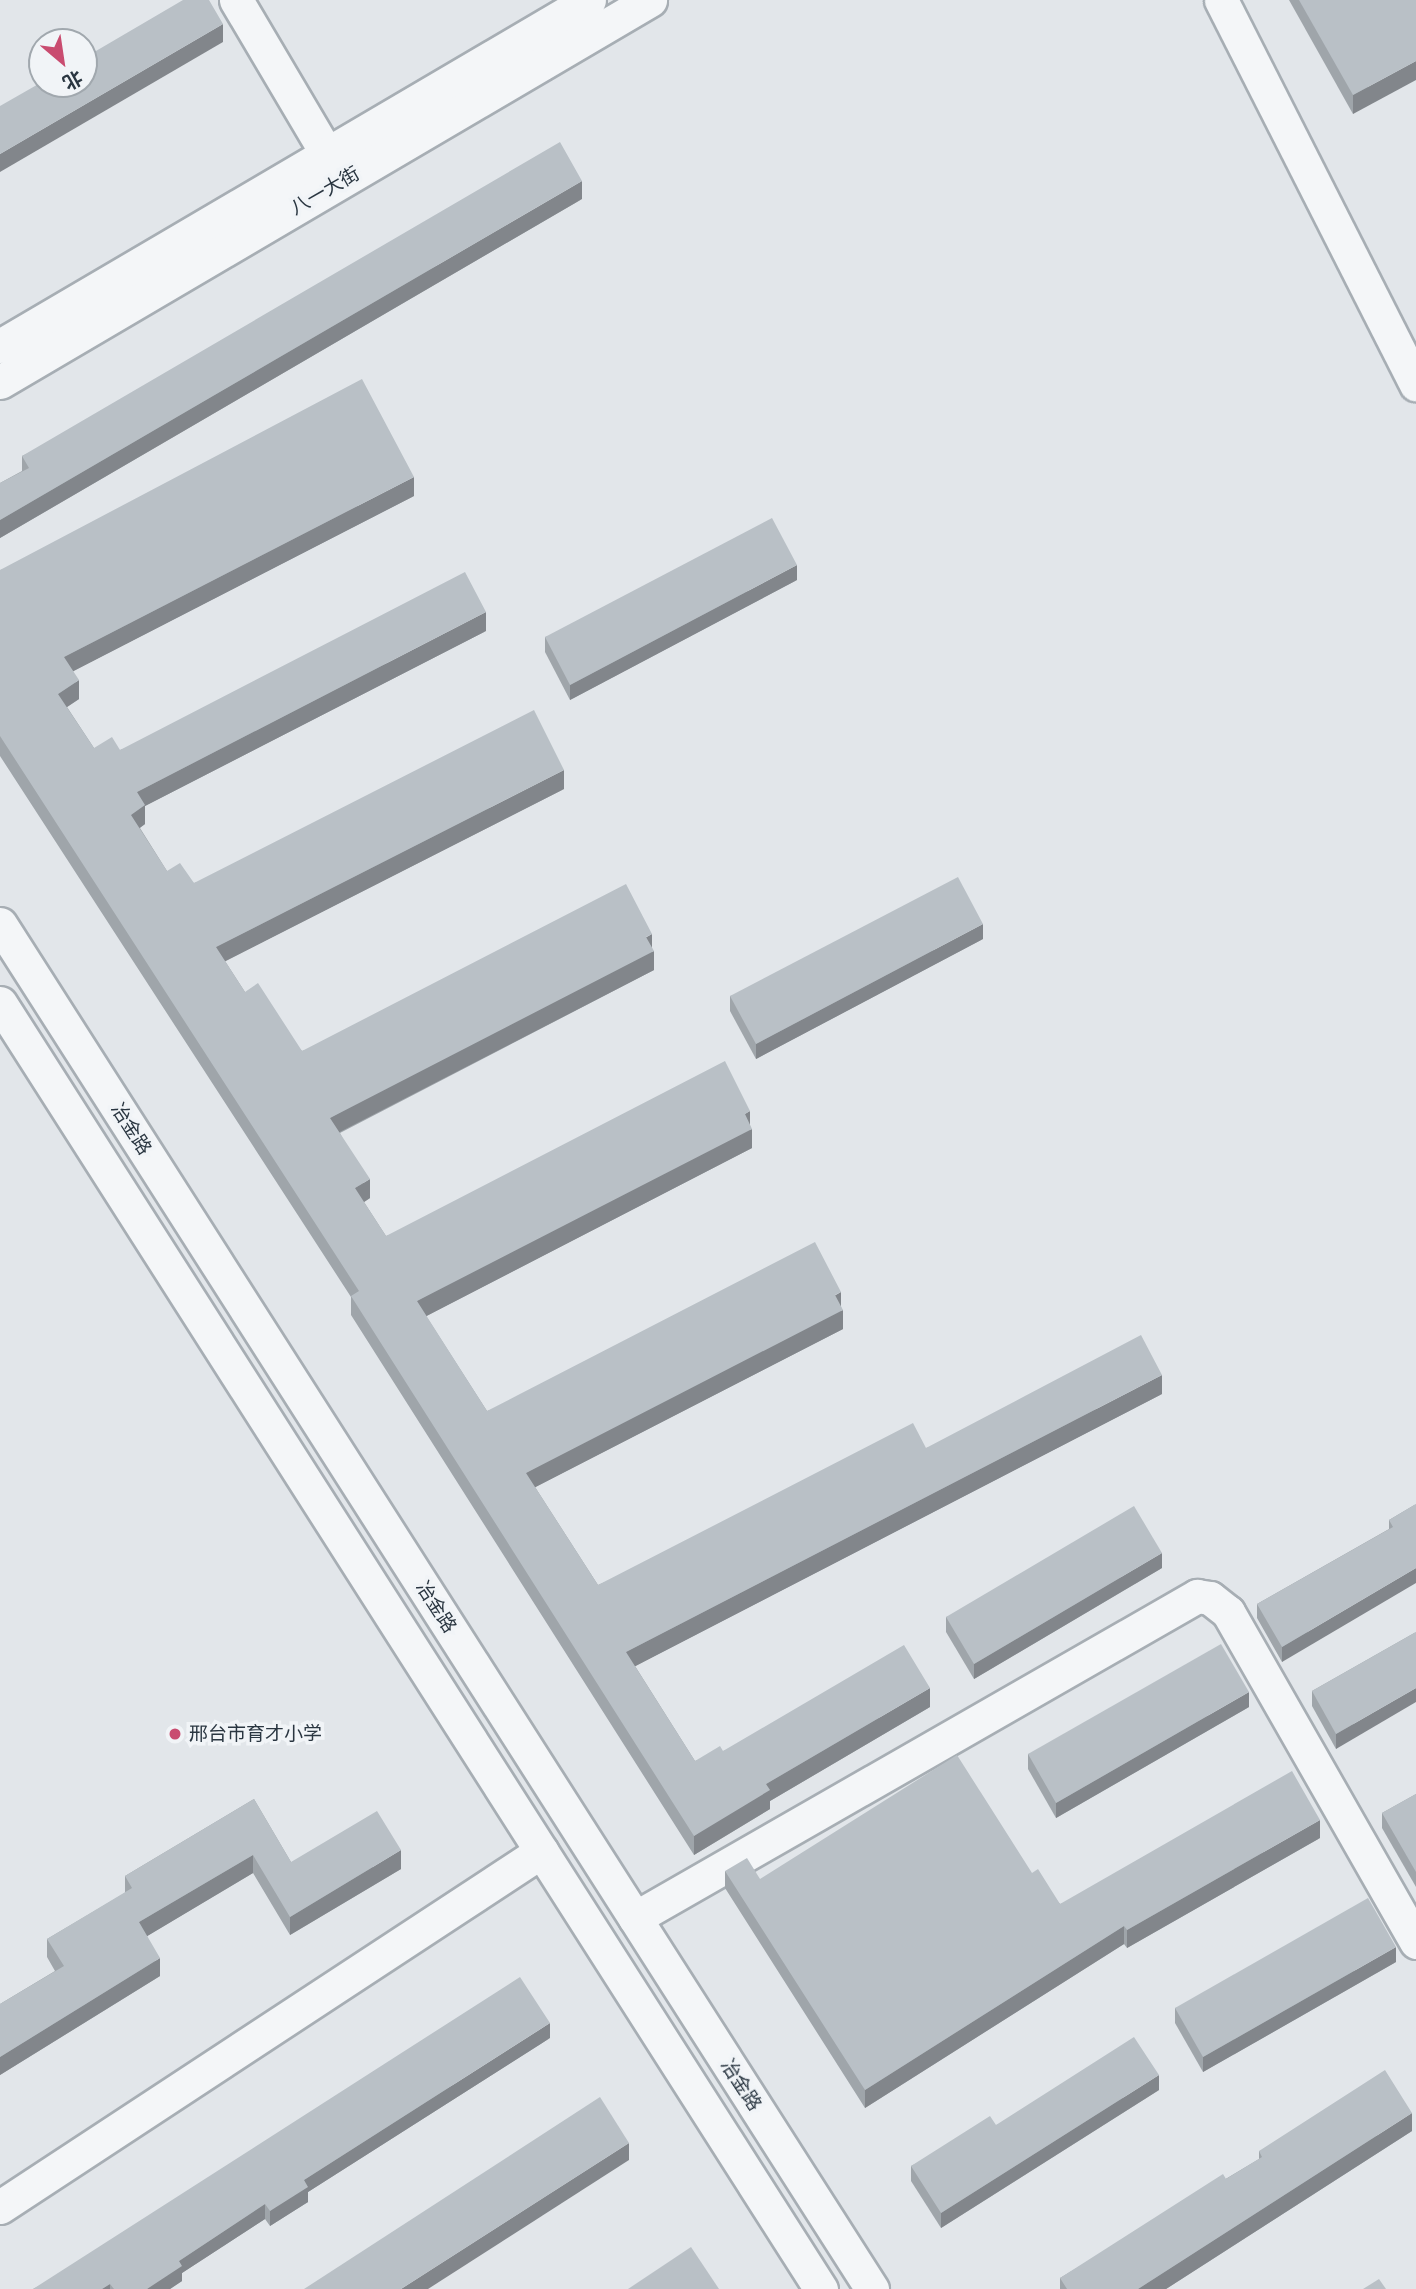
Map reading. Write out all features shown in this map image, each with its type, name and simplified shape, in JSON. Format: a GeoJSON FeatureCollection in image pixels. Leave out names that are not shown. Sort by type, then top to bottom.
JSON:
{"type":"FeatureCollection","features":[{"type":"Feature","properties":{"kind":"street"},"geometry":{"type":"LineString","coordinates":[[236,0],[327,154]]}},
{"type":"Feature","properties":{"kind":"street","name":"八一大街"},"geometry":{"type":"LineString","coordinates":[[0,346],[589,0]]}},
{"type":"Feature","properties":{"kind":"street","name":"八一大街"},"geometry":{"type":"LineString","coordinates":[[0,382],[650,0]]}},
{"type":"Feature","properties":{"kind":"street"},"geometry":{"type":"LineString","coordinates":[[1221,0],[1416,384]]}},
{"type":"Feature","properties":{"kind":"street","name":"冶金路"},"geometry":{"type":"LineString","coordinates":[[0,924],[872,2289]]}},
{"type":"Feature","properties":{"kind":"street"},"geometry":{"type":"LineString","coordinates":[[0,1003],[821,2289]]}},
{"type":"Feature","properties":{"kind":"street"},"geometry":{"type":"LineString","coordinates":[[635,1918],[1197,1596],[1210,1598],[1228,1612],[1416,1942]]}},
{"type":"Feature","properties":{"kind":"street"},"geometry":{"type":"LineString","coordinates":[[0,2207],[541,1851]]}},
{"type":"Feature","properties":{"kind":"building"},"geometry":{"type":"Polygon","coordinates":[[[183,0],[209,0],[223,24],[98,97],[98,50],[183,0]]]}},
{"type":"Feature","properties":{"kind":"building"},"geometry":{"type":"Polygon","coordinates":[[[1299,0],[1416,0],[1416,61],[1353,95],[1299,0]]]}},
{"type":"Feature","properties":{"kind":"building"},"geometry":{"type":"Polygon","coordinates":[[[28,90],[28,98],[96,98],[0,154],[0,106],[28,90]]]}},
{"type":"Feature","properties":{"kind":"building"},"geometry":{"type":"Polygon","coordinates":[[[560,142],[582,181],[0,520],[0,483],[29,468],[22,456],[560,142]]]}},
{"type":"Feature","properties":{"kind":"building"},"geometry":{"type":"Polygon","coordinates":[[[362,379],[414,477],[64,657],[79,680],[58,694],[94,748],[112,737],[120,750],[465,572],[486,612],[137,792],[145,805],[131,815],[167,871],[180,863],[194,883],[534,710],[564,770],[216,947],[245,992],[258,983],[302,1051],[626,884],[652,934],[646,937],[654,951],[330,1118],[370,1179],[355,1188],[386,1236],[725,1061],[750,1111],[745,1114],[752,1129],[417,1301],[487,1411],[815,1242],[841,1292],[835,1295],[843,1310],[526,1473],[598,1585],[913,1423],[926,1448],[1141,1335],[1162,1375],[626,1652],[695,1761],[720,1746],[723,1751],[904,1645],[930,1688],[766,1784],[770,1790],[694,1836],[351,1296],[359,1291],[0,736],[0,570],[362,379]]]}},
{"type":"Feature","properties":{"kind":"building"},"geometry":{"type":"Polygon","coordinates":[[[772,518],[797,565],[570,685],[545,637],[772,518]]]}},
{"type":"Feature","properties":{"kind":"building"},"geometry":{"type":"Polygon","coordinates":[[[958,877],[983,924],[756,1044],[730,996],[958,877]]]}},
{"type":"Feature","properties":{"kind":"building"},"geometry":{"type":"Polygon","coordinates":[[[1416,1504],[1416,1568],[1282,1647],[1257,1604],[1393,1527],[1389,1520],[1416,1504]]]}},
{"type":"Feature","properties":{"kind":"building"},"geometry":{"type":"Polygon","coordinates":[[[1134,1506],[1162,1553],[974,1664],[946,1617],[1134,1506]]]}},
{"type":"Feature","properties":{"kind":"building"},"geometry":{"type":"Polygon","coordinates":[[[1416,1632],[1416,1688],[1336,1734],[1312,1691],[1416,1632]]]}},
{"type":"Feature","properties":{"kind":"building"},"geometry":{"type":"Polygon","coordinates":[[[1221,1644],[1249,1692],[1056,1803],[1028,1754],[1221,1644]]]}},
{"type":"Feature","properties":{"kind":"building"},"geometry":{"type":"Polygon","coordinates":[[[957,1755],[1032,1873],[1038,1869],[1060,1904],[1292,1771],[1320,1820],[1127,1930],[1124,1926],[865,2090],[725,1871],[747,1858],[760,1879],[957,1755]]]}},
{"type":"Feature","properties":{"kind":"building"},"geometry":{"type":"Polygon","coordinates":[[[1416,1794],[1416,1872],[1382,1813],[1416,1794]]]}},
{"type":"Feature","properties":{"kind":"building"},"geometry":{"type":"Polygon","coordinates":[[[254,1799],[291,1862],[377,1811],[401,1850],[290,1917],[253,1855],[139,1922],[160,1958],[0,2057],[0,2004],[64,1966],[47,1939],[132,1888],[125,1876],[254,1799]]]}},
{"type":"Feature","properties":{"kind":"building"},"geometry":{"type":"Polygon","coordinates":[[[1368,1898],[1396,1947],[1203,2057],[1175,2008],[1368,1898]]]}},
{"type":"Feature","properties":{"kind":"building"},"geometry":{"type":"Polygon","coordinates":[[[520,1977],[550,2023],[304,2180],[308,2187],[270,2211],[265,2204],[179,2261],[182,2266],[147,2289],[114,2289],[110,2284],[102,2289],[33,2289],[520,1977]]]}},
{"type":"Feature","properties":{"kind":"building"},"geometry":{"type":"Polygon","coordinates":[[[1134,2037],[1159,2075],[941,2213],[911,2166],[990,2116],[996,2125],[1134,2037]]]}},
{"type":"Feature","properties":{"kind":"building"},"geometry":{"type":"Polygon","coordinates":[[[1385,2070],[1412,2113],[1138,2289],[1067,2289],[1060,2278],[1223,2174],[1226,2179],[1262,2157],[1259,2151],[1385,2070]]]}},
{"type":"Feature","properties":{"kind":"building"},"geometry":{"type":"Polygon","coordinates":[[[600,2097],[629,2143],[401,2289],[304,2289],[600,2097]]]}},
{"type":"Feature","properties":{"kind":"building"},"geometry":{"type":"Polygon","coordinates":[[[691,2247],[719,2289],[628,2289],[691,2247]]]}},
{"type":"Feature","properties":{"kind":"building"},"geometry":{"type":"Polygon","coordinates":[[[1379,2279],[1386,2289],[1363,2289],[1379,2279]]]}},
{"type":"Feature","properties":{"kind":"place","name":"邢台市育才小学"},"geometry":{"type":"Point","coordinates":[175,1734]}}]}
